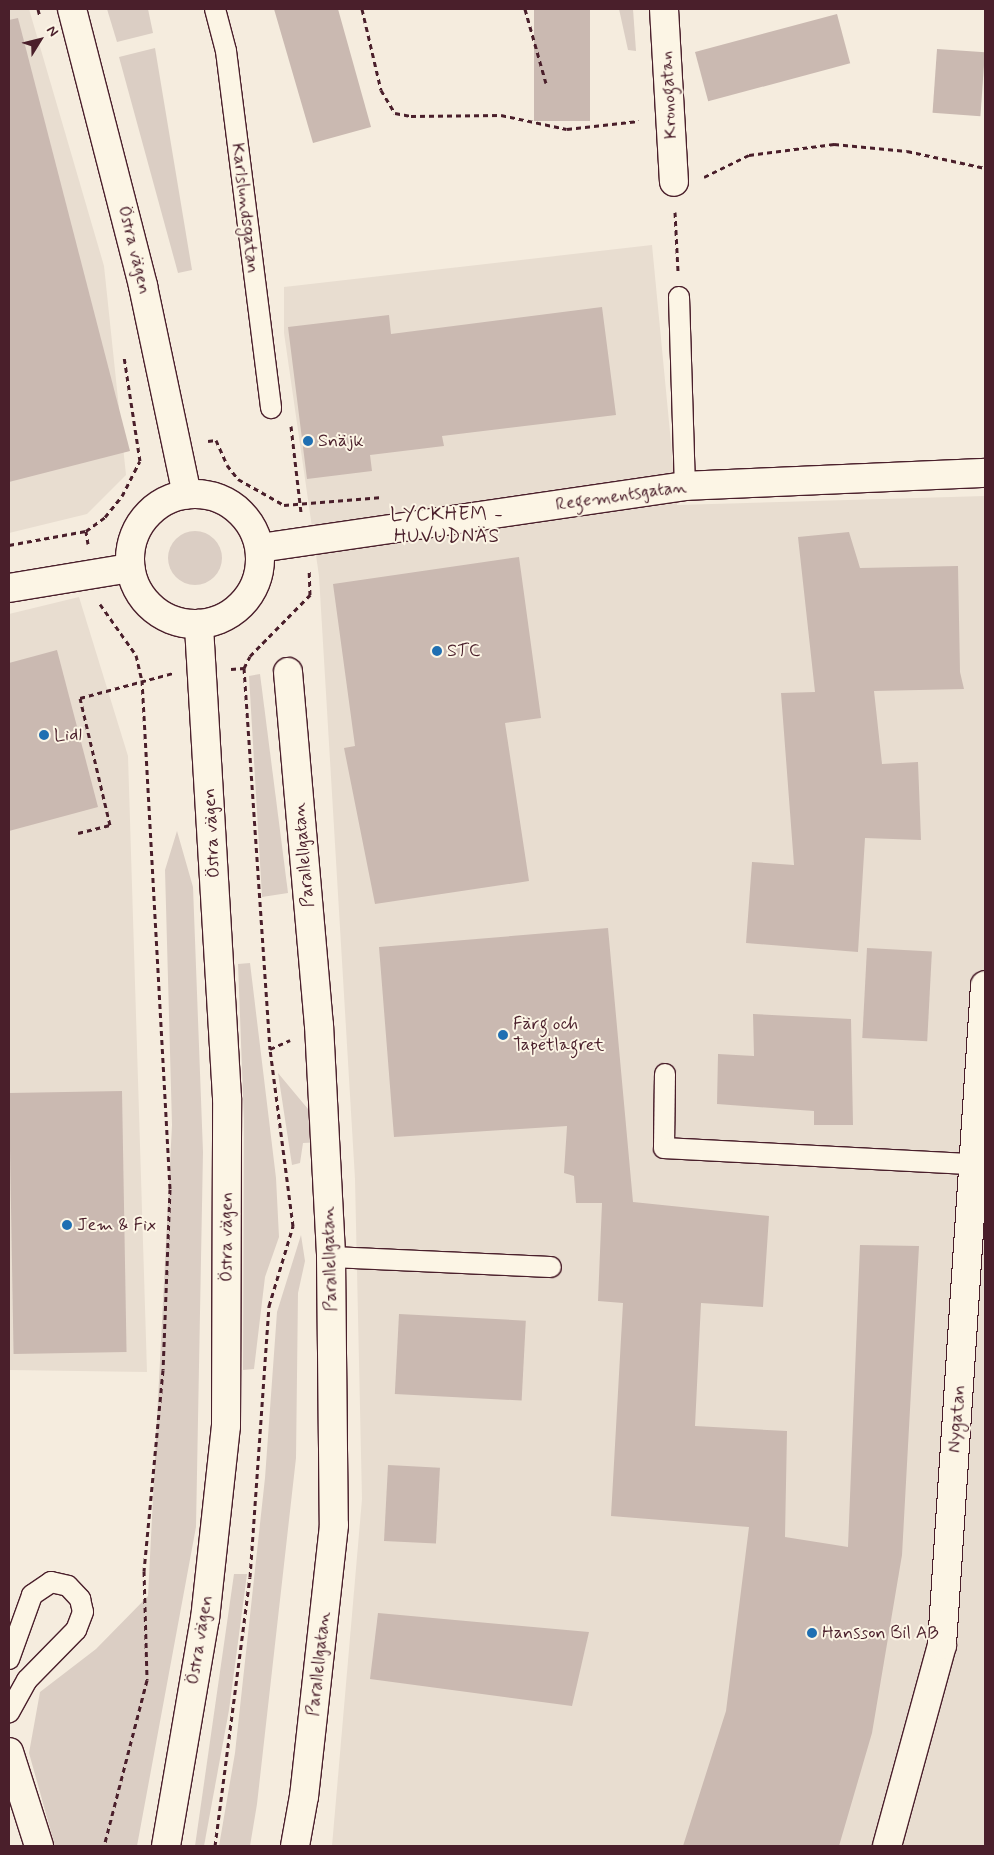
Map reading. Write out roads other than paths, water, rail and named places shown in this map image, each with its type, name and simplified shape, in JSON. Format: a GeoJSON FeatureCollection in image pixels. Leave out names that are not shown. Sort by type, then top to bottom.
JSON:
{"type":"FeatureCollection","features":[{"type":"Feature","properties":{"kind":"street","name":"Östra vägen"},"geometry":{"type":"LineString","coordinates":[[72,9],[143,286],[187,494]]}},
{"type":"Feature","properties":{"kind":"street","name":"Kronogatan"},"geometry":{"type":"LineString","coordinates":[[664,9],[674,182]]}},
{"type":"Feature","properties":{"kind":"street","name":"Regementsgatan"},"geometry":{"type":"LineString","coordinates":[[260,548],[685,486],[985,473]]}},
{"type":"Feature","properties":{"kind":"street"},"geometry":{"type":"LineString","coordinates":[[187,494],[207,494],[234,506],[253,528],[260,548],[259,575],[246,600],[225,617],[199,624],[180,622],[154,609],[136,586],[130,568],[132,540],[140,523],[160,503],[187,494]]}},
{"type":"Feature","properties":{"kind":"street"},"geometry":{"type":"LineString","coordinates":[[9,588],[130,568]]}},
{"type":"Feature","properties":{"kind":"street","name":"Östra vägen"},"geometry":{"type":"LineString","coordinates":[[166,1846],[205,1619],[226,1426],[227,1098],[199,624]]}},
{"type":"Feature","properties":{"kind":"street","name":"Parallellgatan"},"geometry":{"type":"LineString","coordinates":[[288,672],[319,1025],[331,1257],[334,1525],[304,1796],[295,1846]]}},
{"type":"Feature","properties":{"kind":"street","name":"Nygatan"},"geometry":{"type":"LineString","coordinates":[[887,1846],[942,1645],[985,985]]}},
{"type":"Feature","properties":{"kind":"street"},"geometry":{"type":"LineString","coordinates":[[9,1752],[39,1846]]}},
{"type":"Feature","properties":{"kind":"lane","name":"Karlslundsgatan"},"geometry":{"type":"LineString","coordinates":[[215,9],[226,51],[271,408]]}},
{"type":"Feature","properties":{"kind":"lane"},"geometry":{"type":"LineString","coordinates":[[679,296],[685,486]]}},
{"type":"Feature","properties":{"kind":"lane"},"geometry":{"type":"LineString","coordinates":[[665,1074],[664,1148],[973,1164]]}},
{"type":"Feature","properties":{"kind":"lane"},"geometry":{"type":"LineString","coordinates":[[331,1257],[551,1267]]}},
{"type":"Feature","properties":{"kind":"lane"},"geometry":{"type":"LineString","coordinates":[[9,1659],[32,1595],[51,1582],[68,1586],[80,1599],[83,1612],[76,1630],[27,1680],[9,1712]]}},
{"type":"Feature","properties":{"kind":"place","name":"Snäjk"},"geometry":{"type":"Point","coordinates":[308,441]}},
{"type":"Feature","properties":{"kind":"place","name":"STC"},"geometry":{"type":"Point","coordinates":[437,651]}},
{"type":"Feature","properties":{"kind":"place","name":"Lidl"},"geometry":{"type":"Point","coordinates":[44,735]}},
{"type":"Feature","properties":{"kind":"place","name":"Färg och Tapetlagret"},"geometry":{"type":"Point","coordinates":[503,1035]}},
{"type":"Feature","properties":{"kind":"place","name":"Jem & Fix"},"geometry":{"type":"Point","coordinates":[67,1225]}},
{"type":"Feature","properties":{"kind":"place","name":"Hansson Bil AB"},"geometry":{"type":"Point","coordinates":[812,1633]}},
{"type":"Feature","properties":{"kind":"district","name":"LYCKHEM - HUVUDNÄS"},"geometry":{"type":"Point","coordinates":[447,526]}}]}
